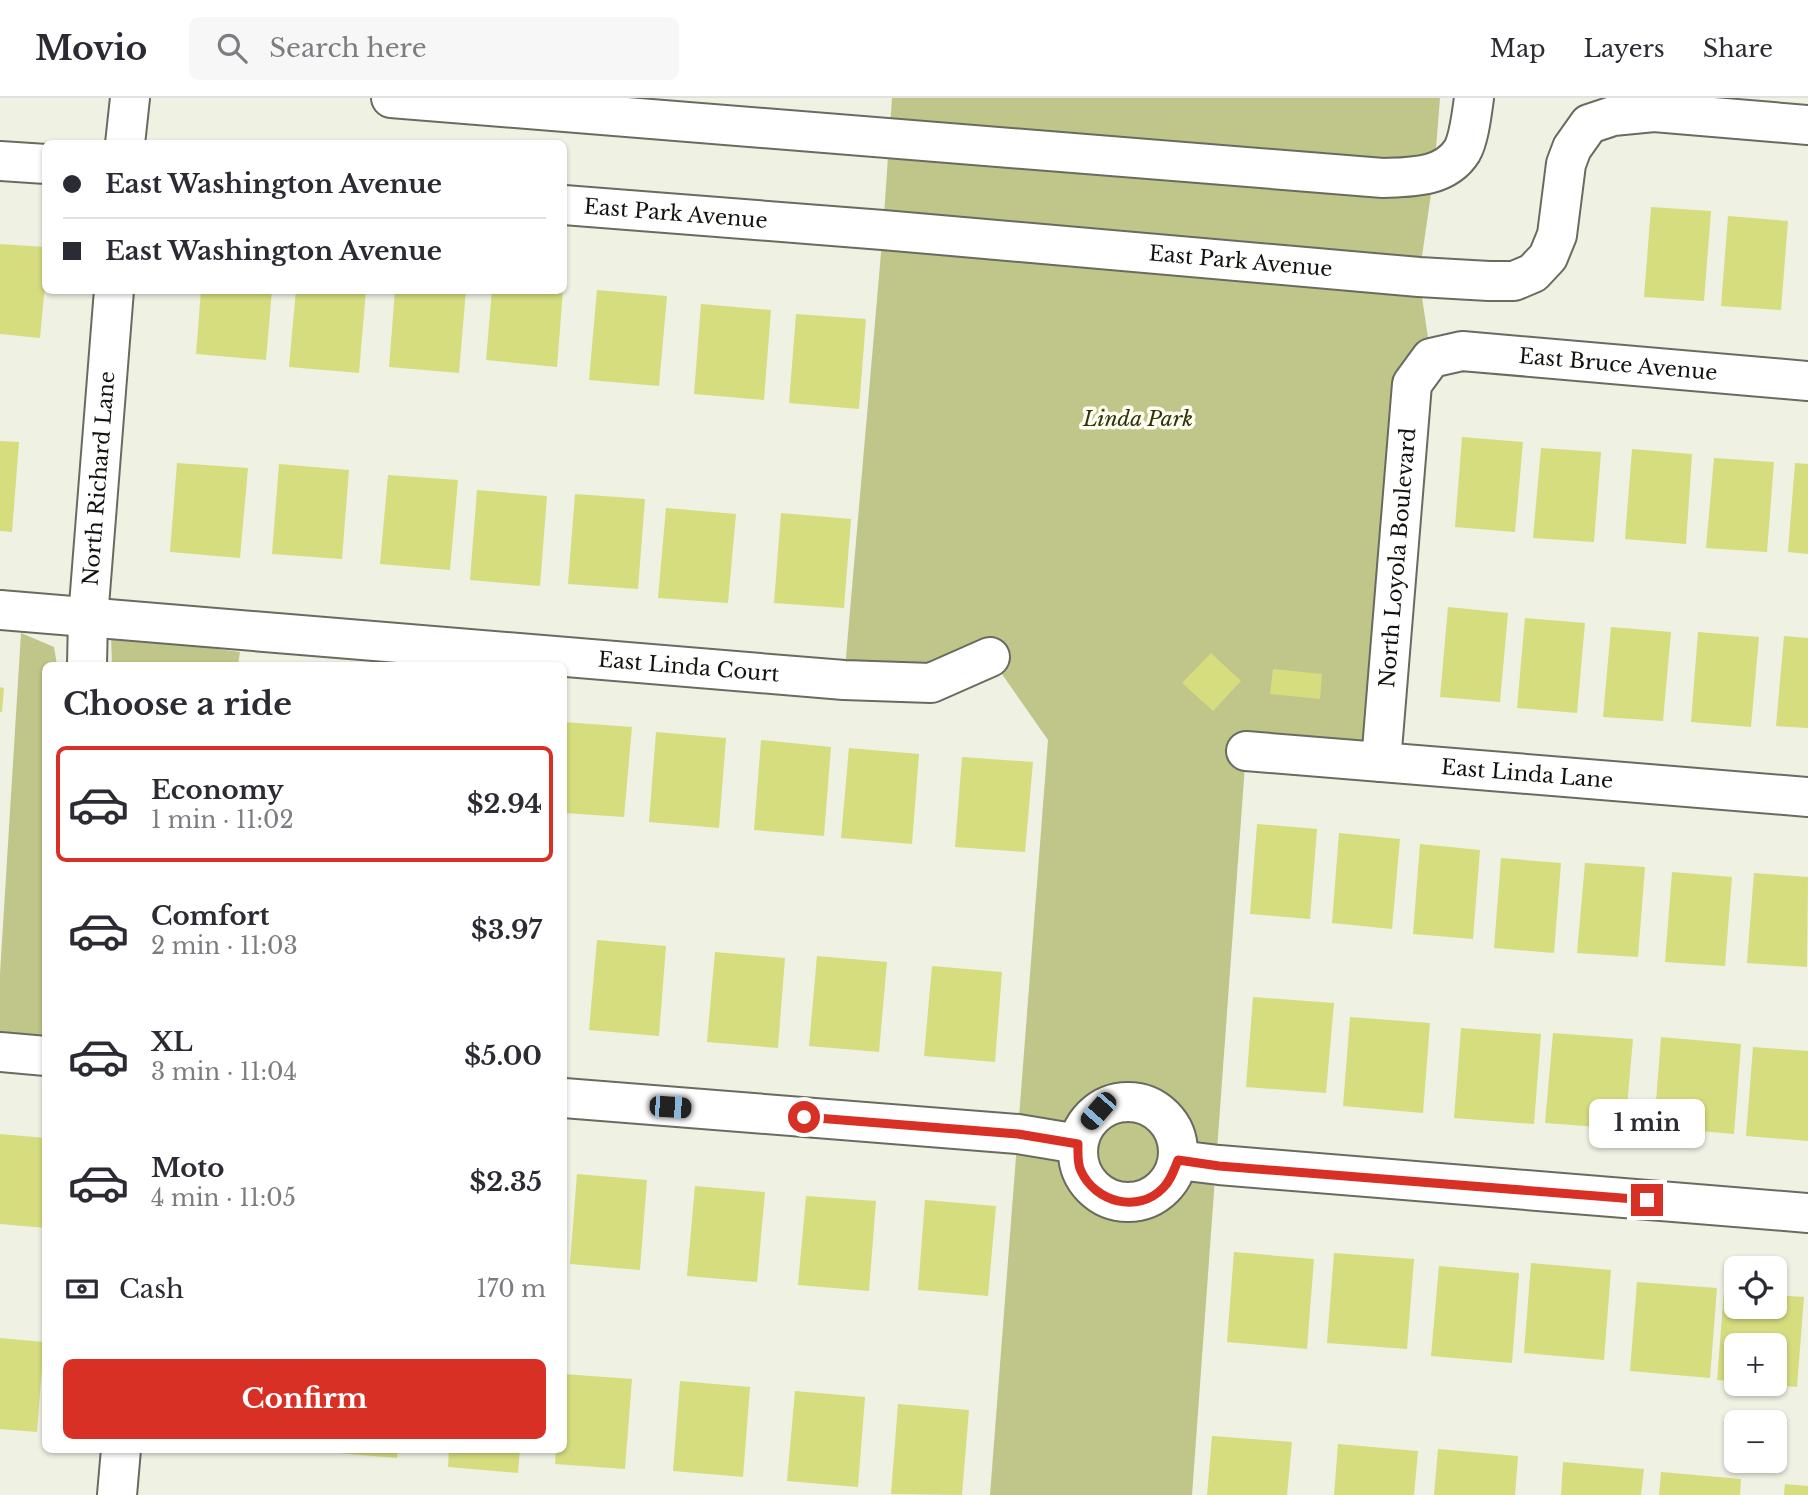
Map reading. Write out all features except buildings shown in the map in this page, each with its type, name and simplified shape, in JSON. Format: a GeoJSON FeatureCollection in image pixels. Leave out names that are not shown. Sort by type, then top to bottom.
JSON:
{"type":"FeatureCollection","features":[{"type":"Feature","properties":{"kind":"street"},"geometry":{"type":"LineString","coordinates":[[125,140],[130,98]]}},
{"type":"Feature","properties":{"kind":"street"},"geometry":{"type":"LineString","coordinates":[[391,98],[1383,178],[1434,173],[1450,163],[1463,150],[1472,119],[1474,98]]}},
{"type":"Feature","properties":{"kind":"street","name":"East Park Avenue"},"geometry":{"type":"LineString","coordinates":[[567,205],[1419,277],[1514,281],[1533,273],[1548,257],[1557,235],[1566,164],[1572,148],[1589,124],[1613,116],[1654,112],[1808,125]]}},
{"type":"Feature","properties":{"kind":"street"},"geometry":{"type":"LineString","coordinates":[[0,161],[42,164]]}},
{"type":"Feature","properties":{"kind":"street","name":"North Richard Lane"},"geometry":{"type":"LineString","coordinates":[[87,662],[114,294]]}},
{"type":"Feature","properties":{"kind":"street","name":"East Bruce Avenue"},"geometry":{"type":"LineString","coordinates":[[1431,358],[1462,351],[1808,381]]}},
{"type":"Feature","properties":{"kind":"street","name":"North Loyola Boulevard"},"geometry":{"type":"LineString","coordinates":[[1381,762],[1412,384],[1431,358]]}},
{"type":"Feature","properties":{"kind":"street"},"geometry":{"type":"LineString","coordinates":[[0,610],[89,618]]}},
{"type":"Feature","properties":{"kind":"street","name":"East Linda Court"},"geometry":{"type":"LineString","coordinates":[[89,618],[844,680],[931,683],[990,657]]}},
{"type":"Feature","properties":{"kind":"street","name":"East Linda Lane"},"geometry":{"type":"LineString","coordinates":[[1246,751],[1808,797]]}},
{"type":"Feature","properties":{"kind":"street"},"geometry":{"type":"LineString","coordinates":[[0,1052],[42,1056]]}},
{"type":"Feature","properties":{"kind":"street"},"geometry":{"type":"LineString","coordinates":[[567,1098],[1018,1134],[1078,1144]]}},
{"type":"Feature","properties":{"kind":"street"},"geometry":{"type":"LineString","coordinates":[[1129,1102],[1148,1106],[1164,1117],[1174,1132],[1178,1160],[1172,1176],[1162,1189],[1152,1196],[1137,1202],[1119,1201],[1104,1197],[1089,1184],[1078,1161],[1078,1144],[1084,1127],[1098,1111],[1116,1103],[1129,1102]]}},
{"type":"Feature","properties":{"kind":"street"},"geometry":{"type":"LineString","coordinates":[[1178,1160],[1219,1166],[1808,1213]]}},
{"type":"Feature","properties":{"kind":"street"},"geometry":{"type":"LineString","coordinates":[[117,1495],[121,1453]]}},
{"type":"Feature","properties":{"kind":"green space","name":"Linda Park"},"geometry":{"type":"Polygon","coordinates":[[[892,98],[1440,98],[1434,173],[1419,277],[1431,358],[1381,762],[1246,751],[1192,1495],[990,1495],[1048,740],[990,657],[844,680],[892,98]]]}},
{"type":"Feature","properties":{"kind":"green space"},"geometry":{"type":"Polygon","coordinates":[[[21,633],[54,647],[56,662],[42,662],[42,1035],[0,1032],[0,974],[21,633]]]}},
{"type":"Feature","properties":{"kind":"green space"},"geometry":{"type":"Polygon","coordinates":[[[111,635],[240,652],[238,662],[112,662],[111,635]]]}},
{"type":"Feature","properties":{"kind":"route"},"geometry":{"type":"LineString","coordinates":[[804,1117],[1018,1134],[1078,1144],[1078,1161],[1089,1184],[1104,1197],[1119,1201],[1137,1202],[1152,1196],[1162,1189],[1172,1176],[1178,1160],[1219,1166],[1647,1200]]}}]}
